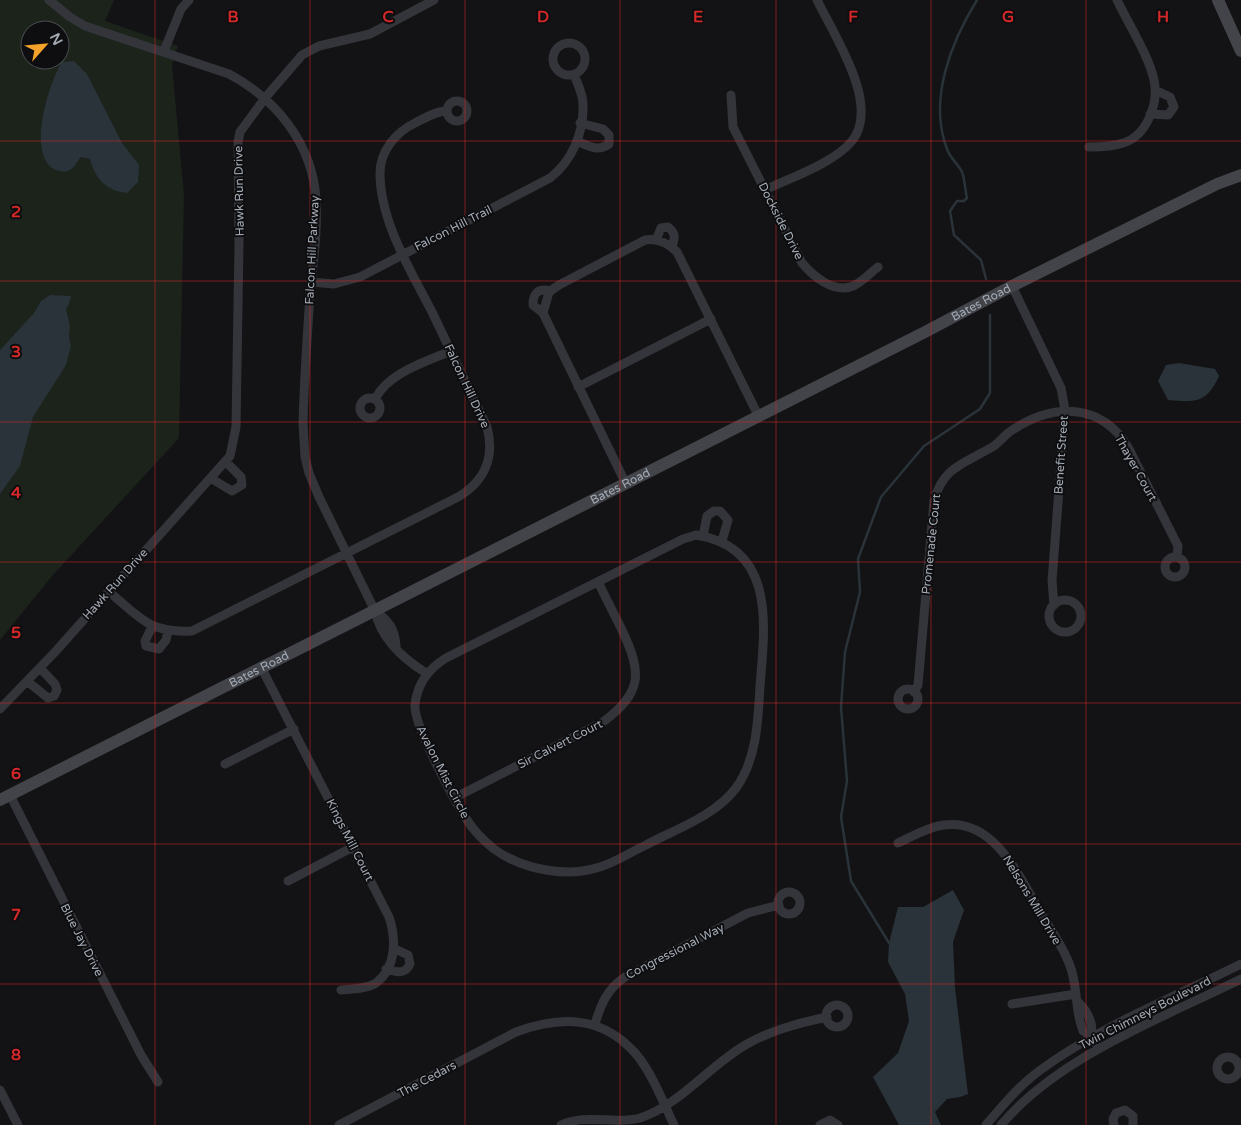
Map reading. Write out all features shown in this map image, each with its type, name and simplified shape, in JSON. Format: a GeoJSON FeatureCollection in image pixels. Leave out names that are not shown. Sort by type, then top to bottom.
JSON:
{"type":"FeatureCollection","features":[{"type":"Feature","properties":{"kind":"street","name":"Falcon Hill Parkway"},"geometry":{"type":"LineString","coordinates":[[49,0],[85,26],[229,74],[248,84],[265,98],[290,126],[304,151],[312,172],[316,199],[304,376],[303,424],[305,457],[319,497],[375,611],[379,627],[386,640],[396,646],[407,661],[426,673]]}},
{"type":"Feature","properties":{"kind":"street"},"geometry":{"type":"LineString","coordinates":[[164,51],[181,9],[189,0]]}},
{"type":"Feature","properties":{"kind":"street","name":"Hawk Run Drive"},"geometry":{"type":"LineString","coordinates":[[0,709],[40,668],[108,591],[212,479],[230,456],[236,428],[240,245],[238,142],[245,123],[302,55],[319,46],[370,34],[416,4],[434,0]]}},
{"type":"Feature","properties":{"kind":"street"},"geometry":{"type":"LineString","coordinates":[[765,190],[826,160],[839,151],[852,141],[863,116],[858,86],[817,0]]}},
{"type":"Feature","properties":{"kind":"street"},"geometry":{"type":"LineString","coordinates":[[1089,147],[1107,146],[1132,139],[1146,123],[1155,90],[1153,77],[1117,0]]}},
{"type":"Feature","properties":{"kind":"street"},"geometry":{"type":"LineString","coordinates":[[1218,0],[1241,51]]}},
{"type":"Feature","properties":{"kind":"street","name":"Falcon Hill Trail"},"geometry":{"type":"LineString","coordinates":[[311,282],[334,284],[353,279],[544,181],[560,169],[570,156],[577,142],[583,104],[574,74]]}},
{"type":"Feature","properties":{"kind":"street"},"geometry":{"type":"LineString","coordinates":[[1150,114],[1168,115],[1174,106],[1170,97],[1155,90]]}},
{"type":"Feature","properties":{"kind":"street","name":"Dockside Drive"},"geometry":{"type":"LineString","coordinates":[[731,95],[733,127],[796,254],[812,275],[825,282],[846,287],[854,286],[878,267]]}},
{"type":"Feature","properties":{"kind":"street","name":"Falcon Hill Drive"},"geometry":{"type":"LineString","coordinates":[[108,591],[152,626],[168,631],[192,631],[458,497],[470,490],[482,478],[487,464],[491,440],[487,426],[402,254],[387,212],[380,174],[383,155],[389,144],[409,126],[435,114],[447,111]]}},
{"type":"Feature","properties":{"kind":"street"},"geometry":{"type":"LineString","coordinates":[[577,142],[596,148],[603,148],[609,144],[609,135],[603,129],[580,123]]}},
{"type":"Feature","properties":{"kind":"street","name":"Bates Road"},"geometry":{"type":"LineString","coordinates":[[5,797],[925,332],[1012,286],[1217,184],[1241,175]]}},
{"type":"Feature","properties":{"kind":"street"},"geometry":{"type":"LineString","coordinates":[[656,240],[661,228],[668,226],[674,234],[672,246],[758,415]]}},
{"type":"Feature","properties":{"kind":"street"},"geometry":{"type":"LineString","coordinates":[[625,482],[542,313],[545,300],[551,291],[645,240],[656,240],[672,246]]}},
{"type":"Feature","properties":{"kind":"street","name":"Benefit Street"},"geometry":{"type":"LineString","coordinates":[[1012,286],[1061,388],[1065,410],[1052,581],[1054,605]]}},
{"type":"Feature","properties":{"kind":"street"},"geometry":{"type":"LineString","coordinates":[[578,387],[711,320]]}},
{"type":"Feature","properties":{"kind":"street"},"geometry":{"type":"LineString","coordinates":[[374,399],[385,384],[412,368],[451,351]]}},
{"type":"Feature","properties":{"kind":"street","name":"Thayer Court"},"geometry":{"type":"LineString","coordinates":[[1065,410],[1082,412],[1106,422],[1122,438],[1178,546],[1178,557]]}},
{"type":"Feature","properties":{"kind":"street","name":"Promenade Court"},"geometry":{"type":"LineString","coordinates":[[914,692],[918,685],[934,500],[937,488],[943,477],[960,464],[999,443],[1016,427],[1045,414],[1065,410]]}},
{"type":"Feature","properties":{"kind":"street"},"geometry":{"type":"LineString","coordinates":[[212,479],[232,491],[242,485],[242,477],[226,462]]}},
{"type":"Feature","properties":{"kind":"street"},"geometry":{"type":"LineString","coordinates":[[703,536],[708,516],[714,511],[720,511],[728,520],[722,541]]}},
{"type":"Feature","properties":{"kind":"street","name":"Avalon Mist Circle"},"geometry":{"type":"LineString","coordinates":[[696,535],[722,541],[734,548],[746,563],[759,587],[764,605],[764,633],[753,749],[743,776],[726,799],[703,816],[600,867],[568,872],[532,867],[495,850],[473,829],[454,798],[416,716],[414,707],[426,673],[446,658],[683,539],[696,535]]}},
{"type":"Feature","properties":{"kind":"street","name":"Sir Calvert Court"},"geometry":{"type":"LineString","coordinates":[[454,798],[603,722],[619,710],[630,696],[636,675],[634,657],[598,582]]}},
{"type":"Feature","properties":{"kind":"street"},"geometry":{"type":"LineString","coordinates":[[152,626],[144,641],[150,649],[158,649],[163,646],[168,631]]}},
{"type":"Feature","properties":{"kind":"street","name":"Kings Mill Court"},"geometry":{"type":"LineString","coordinates":[[261,667],[389,917],[394,934],[395,949]]}},
{"type":"Feature","properties":{"kind":"street"},"geometry":{"type":"LineString","coordinates":[[27,681],[42,695],[48,698],[54,696],[57,690],[55,684],[40,668]]}},
{"type":"Feature","properties":{"kind":"street"},"geometry":{"type":"LineString","coordinates":[[225,764],[294,729]]}},
{"type":"Feature","properties":{"kind":"street","name":"Blue Jay Drive"},"geometry":{"type":"LineString","coordinates":[[5,797],[141,1055],[158,1082]]}},
{"type":"Feature","properties":{"kind":"street","name":"Nelsons Mill Drive"},"geometry":{"type":"LineString","coordinates":[[898,843],[926,830],[952,824],[973,829],[993,842],[1004,853],[1072,971],[1077,998],[1093,1027],[1092,1036],[1099,1049]]}},
{"type":"Feature","properties":{"kind":"street"},"geometry":{"type":"LineString","coordinates":[[288,881],[353,847]]}},
{"type":"Feature","properties":{"kind":"street","name":"Congressional Way"},"geometry":{"type":"LineString","coordinates":[[595,1024],[607,993],[613,985],[625,977],[748,914],[779,905]]}},
{"type":"Feature","properties":{"kind":"street"},"geometry":{"type":"LineString","coordinates":[[341,990],[366,987],[376,983],[386,969],[395,949],[408,955],[410,964],[408,970],[402,972],[386,969]]}},
{"type":"Feature","properties":{"kind":"street","name":"Twin Chimneys Boulevard"},"geometry":{"type":"LineString","coordinates":[[986,1125],[1008,1099],[1039,1071],[1092,1036],[1241,964]]}},
{"type":"Feature","properties":{"kind":"street","name":"Twin Chimneys Boulevard"},"geometry":{"type":"LineString","coordinates":[[1001,1125],[1016,1107],[1046,1081],[1099,1049],[1241,979]]}},
{"type":"Feature","properties":{"kind":"street"},"geometry":{"type":"LineString","coordinates":[[1012,1004],[1077,998]]}},
{"type":"Feature","properties":{"kind":"street"},"geometry":{"type":"LineString","coordinates":[[561,1125],[582,1118],[619,1120],[640,1118],[664,1105],[747,1044],[794,1024],[827,1017]]}},
{"type":"Feature","properties":{"kind":"street","name":"The Cedars"},"geometry":{"type":"LineString","coordinates":[[339,1125],[516,1032],[541,1023],[562,1020],[595,1024]]}},
{"type":"Feature","properties":{"kind":"street"},"geometry":{"type":"LineString","coordinates":[[595,1024],[636,1054],[674,1125]]}},
{"type":"Feature","properties":{"kind":"street"},"geometry":{"type":"LineString","coordinates":[[0,1090],[18,1125]]}},
{"type":"Feature","properties":{"kind":"street"},"geometry":{"type":"LineString","coordinates":[[1114,1125],[1113,1120],[1116,1113],[1125,1110],[1133,1116],[1133,1125]]}},
{"type":"Feature","properties":{"kind":"street"},"geometry":{"type":"LineString","coordinates":[[820,1125],[830,1120],[838,1125]]}},
{"type":"Feature","properties":{"kind":"shaded area"},"geometry":{"type":"Polygon","coordinates":[[[0,0],[114,0],[105,21],[178,46],[172,65],[184,195],[179,438],[52,576],[0,640],[0,0]]]}},
{"type":"Feature","properties":{"kind":"shaded area"},"geometry":{"type":"Polygon","coordinates":[[[70,61],[74,61],[87,74],[122,143],[139,165],[138,182],[127,193],[113,190],[103,183],[95,172],[90,159],[81,157],[66,172],[56,170],[47,162],[42,150],[42,119],[51,85],[57,72],[58,70],[70,70],[70,61]]]}},
{"type":"Feature","properties":{"kind":"shaded area"},"geometry":{"type":"Polygon","coordinates":[[[50,295],[71,296],[66,309],[70,326],[69,337],[71,346],[66,365],[33,417],[20,466],[0,494],[0,350],[34,313],[41,301],[50,295]]]}},
{"type":"Feature","properties":{"kind":"shaded area"},"geometry":{"type":"Polygon","coordinates":[[[1179,363],[1215,369],[1219,376],[1209,392],[1199,399],[1193,401],[1168,400],[1158,381],[1166,365],[1179,363]]]}},
{"type":"Feature","properties":{"kind":"shaded area"},"geometry":{"type":"Polygon","coordinates":[[[953,890],[964,910],[953,942],[955,988],[968,1094],[947,1099],[935,1112],[941,1125],[899,1125],[873,1077],[898,1053],[909,1021],[905,994],[888,962],[889,943],[898,907],[923,907],[953,890]]]}},
{"type":"Feature","properties":{"kind":"waterway"},"geometry":{"type":"LineString","coordinates":[[977,0],[967,16],[951,53],[941,91],[940,111],[947,149],[962,172],[967,198],[964,201],[957,201],[950,211],[954,235],[981,260],[986,279]]}},
{"type":"Feature","properties":{"kind":"waterway"},"geometry":{"type":"LineString","coordinates":[[889,943],[851,881],[841,817],[847,781],[841,707],[845,652],[860,592],[858,559],[881,497],[924,446],[980,409],[990,393],[990,315]]}}]}
